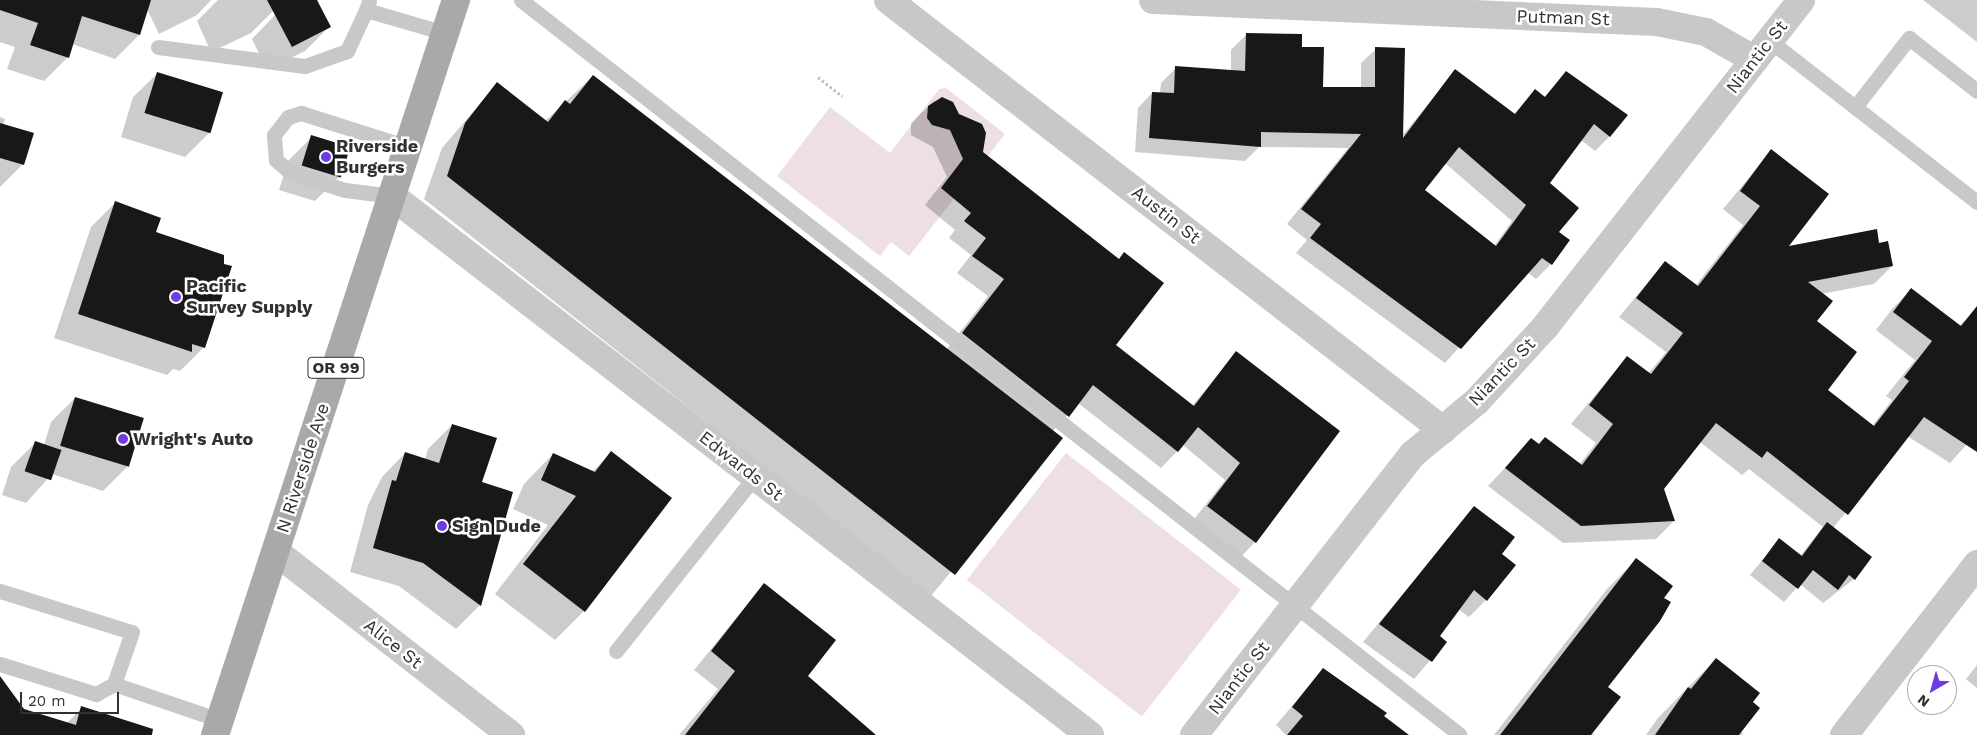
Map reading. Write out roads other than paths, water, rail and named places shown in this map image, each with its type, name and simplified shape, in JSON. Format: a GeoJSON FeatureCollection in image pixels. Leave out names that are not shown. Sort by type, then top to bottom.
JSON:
{"type":"FeatureCollection","features":[{"type":"Feature","properties":{"kind":"main road","name":"N Riverside Ave"},"geometry":{"type":"LineString","coordinates":[[218,727],[456,0]]}},
{"type":"Feature","properties":{"kind":"street","name":"Austin St"},"geometry":{"type":"LineString","coordinates":[[888,0],[1443,430]]}},
{"type":"Feature","properties":{"kind":"street","name":"Putman St"},"geometry":{"type":"LineString","coordinates":[[1153,0],[1657,22],[1706,32],[1762,51]]}},
{"type":"Feature","properties":{"kind":"street","name":"Niantic St"},"geometry":{"type":"LineString","coordinates":[[1194,735],[1413,454],[1443,430],[1545,327],[1801,0]]}},
{"type":"Feature","properties":{"kind":"street","name":"Edwards St"},"geometry":{"type":"LineString","coordinates":[[392,196],[1090,735]]}},
{"type":"Feature","properties":{"kind":"street","name":"Alice St"},"geometry":{"type":"LineString","coordinates":[[276,552],[511,735]]}},
{"type":"Feature","properties":{"kind":"street"},"geometry":{"type":"LineString","coordinates":[[1844,735],[1977,564]]}},
{"type":"Feature","properties":{"kind":"lane"},"geometry":{"type":"LineString","coordinates":[[521,0],[1460,735]]}},
{"type":"Feature","properties":{"kind":"lane"},"geometry":{"type":"LineString","coordinates":[[158,47],[305,66],[347,51],[368,5],[445,33]]}},
{"type":"Feature","properties":{"kind":"lane"},"geometry":{"type":"LineString","coordinates":[[1855,107],[1909,38],[1977,91]]}},
{"type":"Feature","properties":{"kind":"lane"},"geometry":{"type":"LineString","coordinates":[[1762,51],[1855,107],[1977,202]]}},
{"type":"Feature","properties":{"kind":"lane"},"geometry":{"type":"LineString","coordinates":[[392,196],[345,190],[291,173],[276,160],[274,136],[288,117],[301,113],[408,146]]}},
{"type":"Feature","properties":{"kind":"lane"},"geometry":{"type":"LineString","coordinates":[[616,651],[755,476]]}},
{"type":"Feature","properties":{"kind":"lane"},"geometry":{"type":"LineString","coordinates":[[0,590],[132,632],[114,684],[96,694],[0,664]]}},
{"type":"Feature","properties":{"kind":"lane"},"geometry":{"type":"LineString","coordinates":[[114,684],[218,727]]}},
{"type":"Feature","properties":{"kind":"place","name":"Riverside Burgers"},"geometry":{"type":"Point","coordinates":[326,157]}},
{"type":"Feature","properties":{"kind":"place","name":"Pacific Survey Supply"},"geometry":{"type":"Point","coordinates":[176,297]}},
{"type":"Feature","properties":{"kind":"place","name":"Wright's Auto"},"geometry":{"type":"Point","coordinates":[123,439]}},
{"type":"Feature","properties":{"kind":"place","name":"Sign Dude"},"geometry":{"type":"Point","coordinates":[442,526]}}]}
